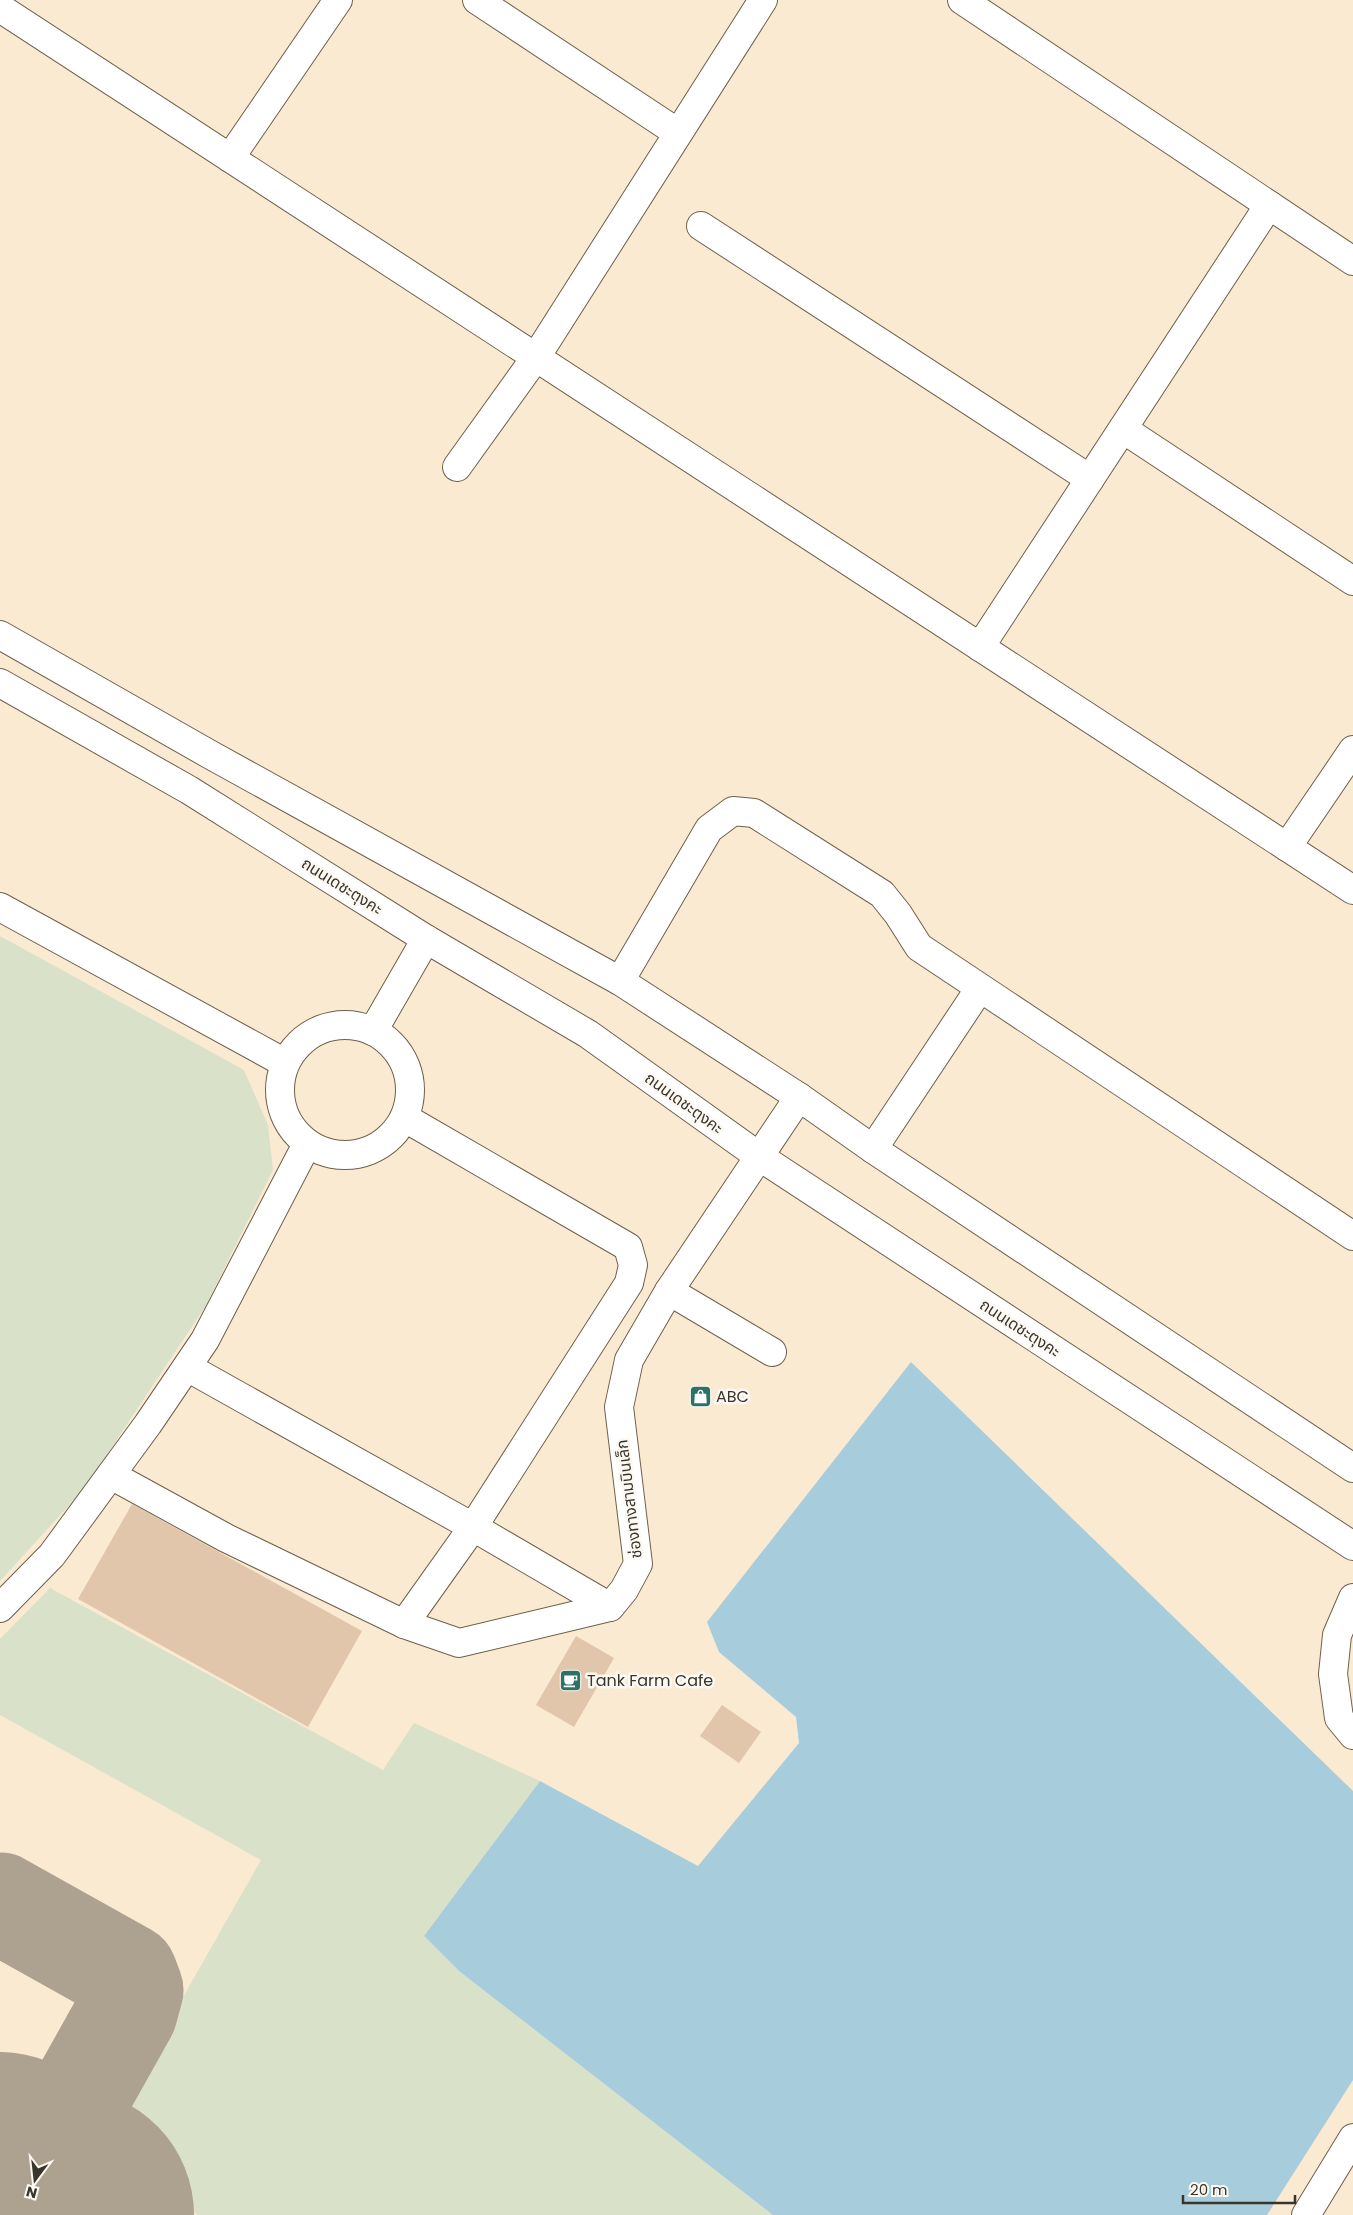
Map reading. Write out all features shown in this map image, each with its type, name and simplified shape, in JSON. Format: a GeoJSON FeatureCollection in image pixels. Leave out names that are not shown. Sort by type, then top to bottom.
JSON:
{"type":"FeatureCollection","features":[{"type":"Feature","properties":{"kind":"street"},"geometry":{"type":"LineString","coordinates":[[230,158],[338,0]]}},
{"type":"Feature","properties":{"kind":"street"},"geometry":{"type":"LineString","coordinates":[[477,0],[678,133]]}},
{"type":"Feature","properties":{"kind":"street"},"geometry":{"type":"LineString","coordinates":[[457,467],[536,357],[763,0]]}},
{"type":"Feature","properties":{"kind":"street"},"geometry":{"type":"LineString","coordinates":[[962,0],[1353,261]]}},
{"type":"Feature","properties":{"kind":"street"},"geometry":{"type":"LineString","coordinates":[[0,8],[1353,890]]}},
{"type":"Feature","properties":{"kind":"street"},"geometry":{"type":"LineString","coordinates":[[980,647],[1269,205]]}},
{"type":"Feature","properties":{"kind":"street"},"geometry":{"type":"LineString","coordinates":[[701,226],[1090,478]]}},
{"type":"Feature","properties":{"kind":"street"},"geometry":{"type":"LineString","coordinates":[[1123,430],[1353,581]]}},
{"type":"Feature","properties":{"kind":"street"},"geometry":{"type":"LineString","coordinates":[[0,635],[208,754],[620,981],[799,1097],[1353,1468]]}},
{"type":"Feature","properties":{"kind":"street","name":"ถนนเดชะตุงคะ"},"geometry":{"type":"LineString","coordinates":[[0,683],[189,790],[426,939],[588,1034],[760,1158],[1353,1546]]}},
{"type":"Feature","properties":{"kind":"street"},"geometry":{"type":"LineString","coordinates":[[1287,847],[1353,750]]}},
{"type":"Feature","properties":{"kind":"street"},"geometry":{"type":"LineString","coordinates":[[620,981],[709,829],[733,811],[754,813],[882,894],[920,947],[1353,1236]]}},
{"type":"Feature","properties":{"kind":"street"},"geometry":{"type":"LineString","coordinates":[[0,907],[285,1063]]}},
{"type":"Feature","properties":{"kind":"street"},"geometry":{"type":"LineString","coordinates":[[373,1030],[426,939]]}},
{"type":"Feature","properties":{"kind":"street"},"geometry":{"type":"LineString","coordinates":[[874,1149],[980,988]]}},
{"type":"Feature","properties":{"kind":"street"},"geometry":{"type":"LineString","coordinates":[[332,1025],[353,1025],[373,1030],[390,1042],[403,1058],[410,1078],[411,1098],[405,1118],[392,1136],[374,1150],[351,1156],[328,1154],[307,1144],[294,1132],[285,1116],[280,1098],[280,1080],[285,1063],[297,1046],[312,1033],[332,1025]]}},
{"type":"Feature","properties":{"kind":"street","name":"ช่องทางสามบินเล็ก"},"geometry":{"type":"LineString","coordinates":[[610,1607],[624,1590],[638,1564],[619,1407],[630,1360],[669,1291],[760,1158],[799,1097]]}},
{"type":"Feature","properties":{"kind":"street"},"geometry":{"type":"LineString","coordinates":[[404,1624],[473,1528],[629,1283],[633,1265],[628,1247],[405,1118]]}},
{"type":"Feature","properties":{"kind":"street"},"geometry":{"type":"LineString","coordinates":[[0,1608],[52,1555],[111,1475],[205,1340],[307,1144]]}},
{"type":"Feature","properties":{"kind":"street"},"geometry":{"type":"LineString","coordinates":[[669,1291],[772,1352]]}},
{"type":"Feature","properties":{"kind":"street"},"geometry":{"type":"LineString","coordinates":[[187,1367],[610,1607]]}},
{"type":"Feature","properties":{"kind":"street"},"geometry":{"type":"LineString","coordinates":[[111,1475],[226,1538],[404,1624],[459,1643],[610,1607]]}},
{"type":"Feature","properties":{"kind":"street"},"geometry":{"type":"LineString","coordinates":[[1353,1598],[1337,1635],[1333,1674],[1339,1718],[1353,1735]]}},
{"type":"Feature","properties":{"kind":"street"},"geometry":{"type":"LineString","coordinates":[[1306,2215],[1353,2138]]}},
{"type":"Feature","properties":{"kind":"green space"},"geometry":{"type":"Polygon","coordinates":[[[0,936],[244,1070],[268,1125],[273,1170],[205,1307],[84,1489],[0,1581],[0,936]]]}},
{"type":"Feature","properties":{"kind":"green space"},"geometry":{"type":"Polygon","coordinates":[[[50,1588],[383,1770],[414,1723],[540,1781],[424,1936],[459,1971],[773,2215],[198,2215],[92,2157],[261,1860],[0,1715],[0,1639],[50,1588]]]}},
{"type":"Feature","properties":{"kind":"water"},"geometry":{"type":"Polygon","coordinates":[[[911,1362],[1353,1791],[1353,2080],[1267,2215],[773,2215],[459,1971],[424,1936],[540,1781],[698,1866],[799,1743],[796,1717],[719,1652],[707,1622],[911,1362]]]}},
{"type":"Feature","properties":{"kind":"building"},"geometry":{"type":"Polygon","coordinates":[[[132,1504],[362,1631],[308,1727],[78,1599],[132,1504]]]}},
{"type":"Feature","properties":{"kind":"building"},"geometry":{"type":"Polygon","coordinates":[[[576,1636],[614,1658],[574,1727],[536,1705],[576,1636]]]}},
{"type":"Feature","properties":{"kind":"building"},"geometry":{"type":"Polygon","coordinates":[[[722,1705],[761,1732],[739,1763],[700,1736],[722,1705]]]}},
{"type":"Feature","properties":{"kind":"taxiway"},"geometry":{"type":"LineString","coordinates":[[0,1903],[127,1974],[133,1990],[127,2012],[53,2144],[45,2171],[55,2208]]}},
{"type":"Feature","properties":{"kind":"runway"},"geometry":{"type":"LineString","coordinates":[[0,2178],[68,2215]]}},
{"type":"Feature","properties":{"kind":"place","name":"ABC"},"geometry":{"type":"Point","coordinates":[700,1396]}},
{"type":"Feature","properties":{"kind":"place","name":"Tank Farm Cafe"},"geometry":{"type":"Point","coordinates":[571,1680]}}]}
